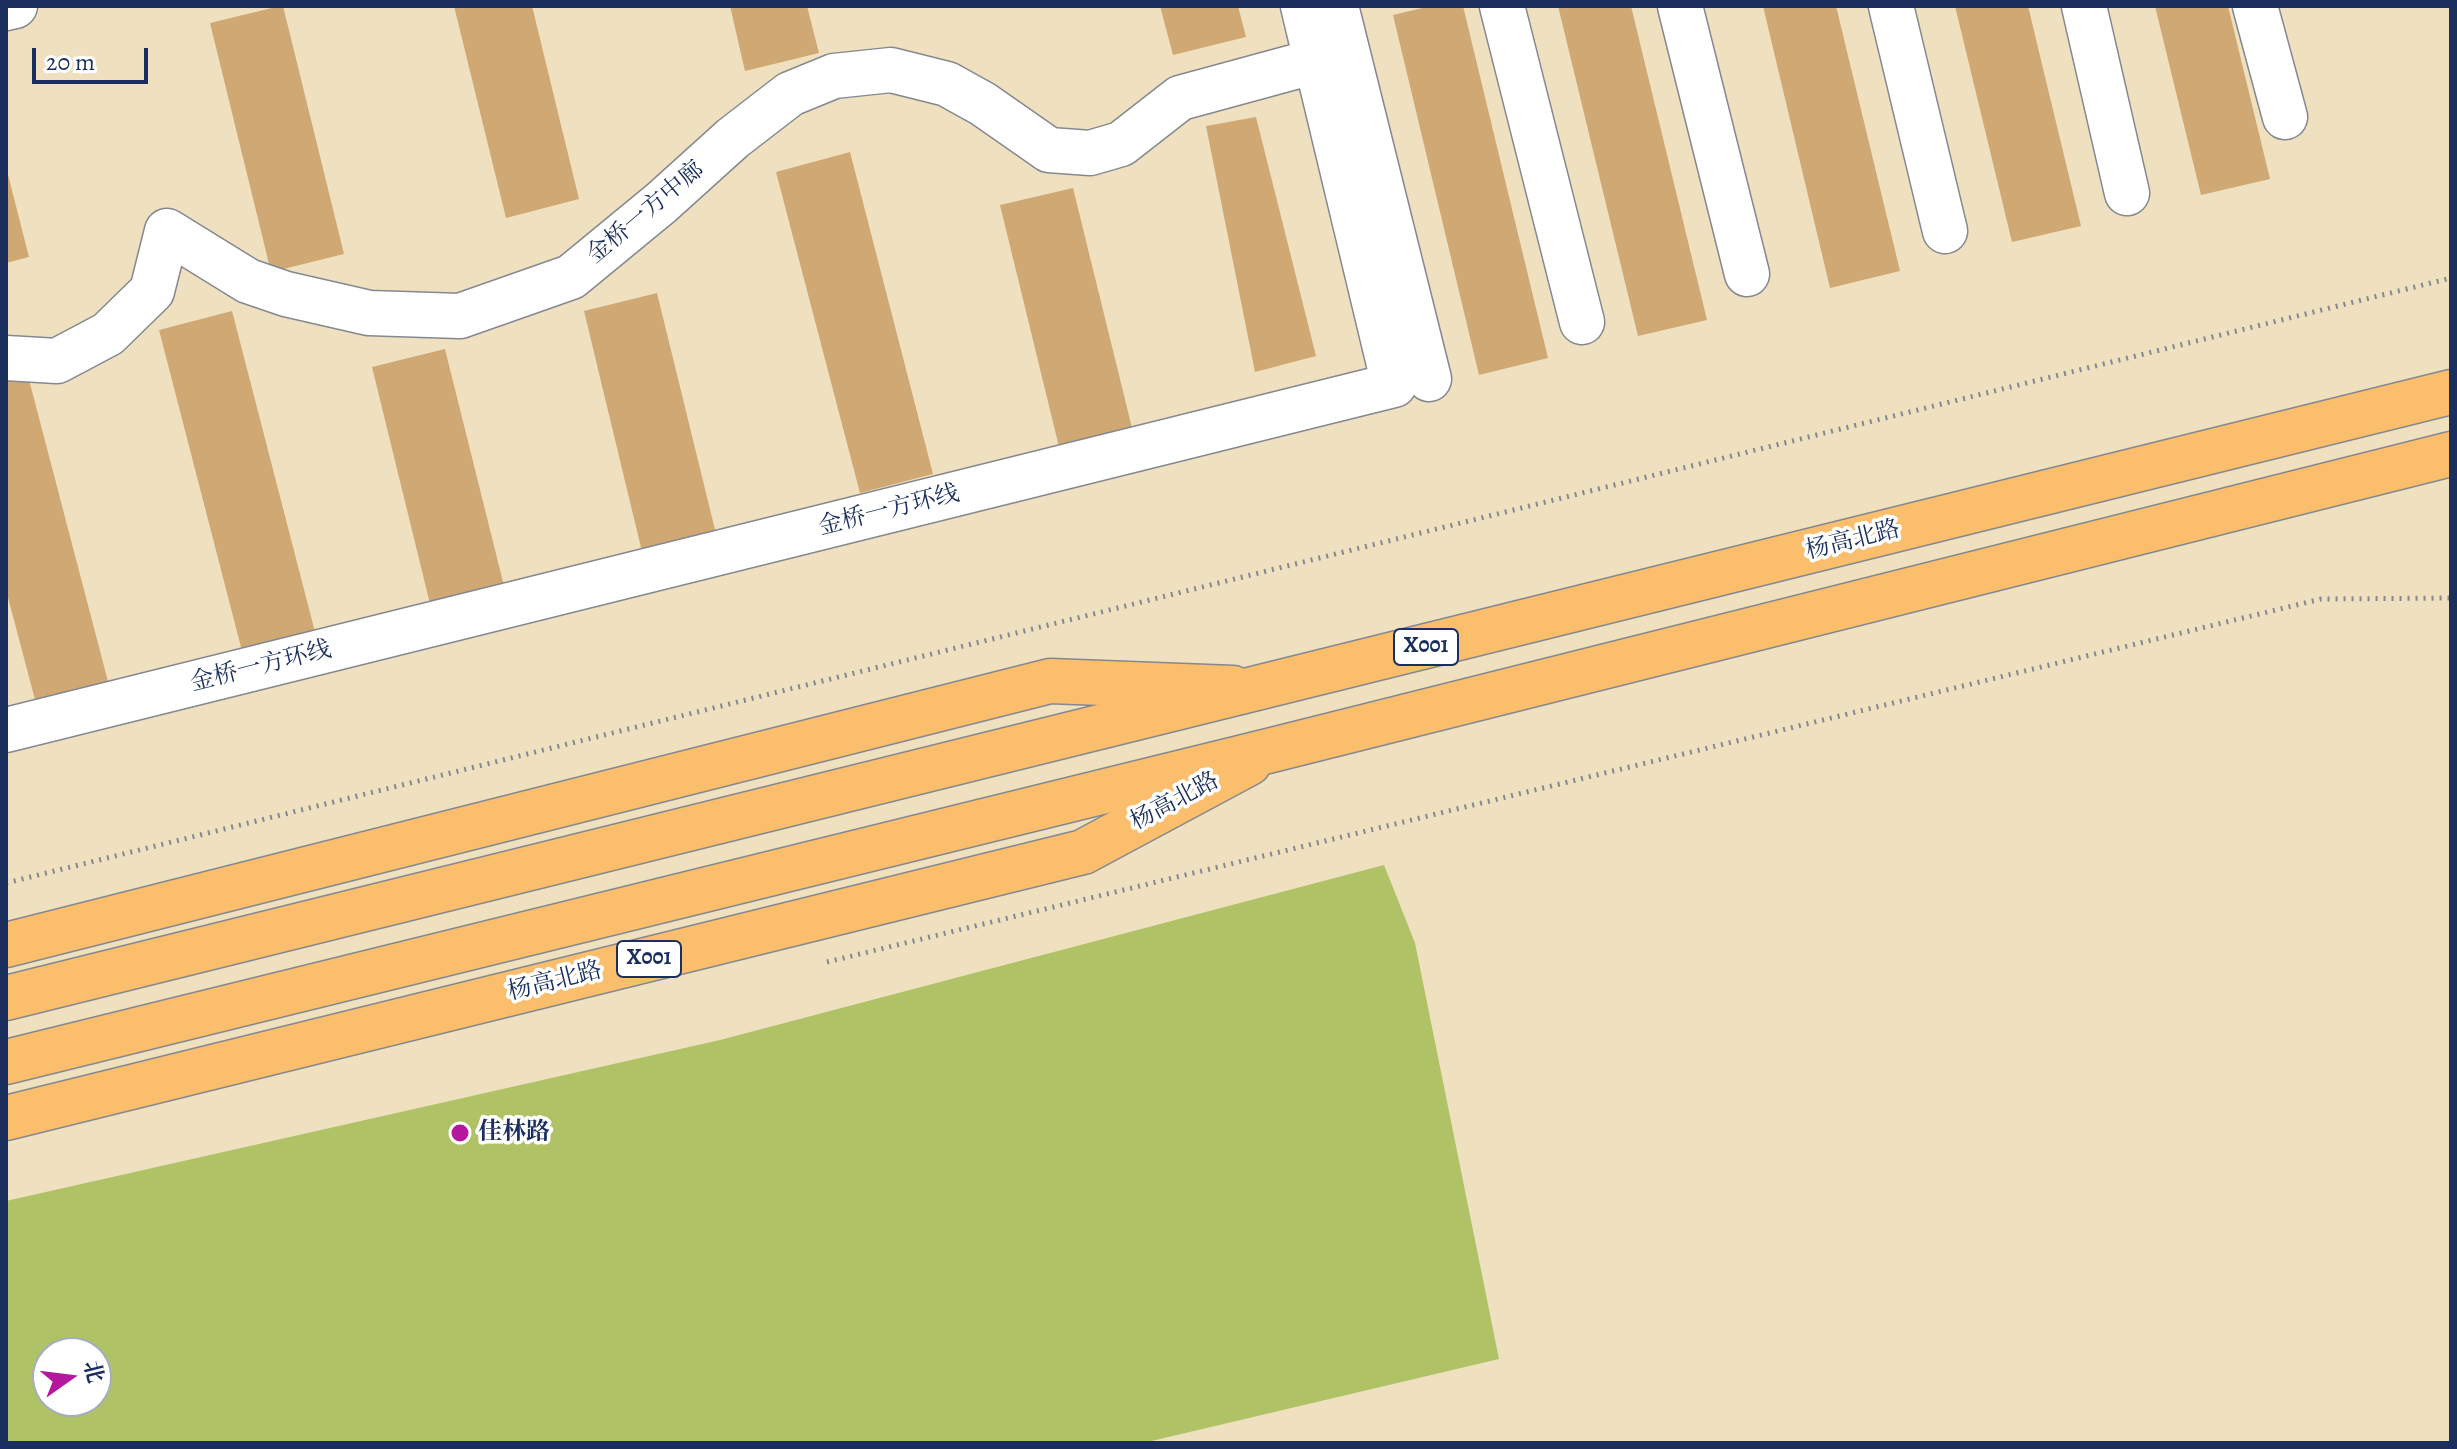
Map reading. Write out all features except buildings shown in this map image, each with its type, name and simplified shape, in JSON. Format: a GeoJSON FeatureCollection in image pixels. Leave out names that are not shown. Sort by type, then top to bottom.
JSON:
{"type":"FeatureCollection","features":[{"type":"Feature","properties":{"kind":"main road","name":"杨高北路"},"geometry":{"type":"LineString","coordinates":[[6,998],[2451,392]]}},
{"type":"Feature","properties":{"kind":"main road","name":"杨高北路"},"geometry":{"type":"LineString","coordinates":[[6,1062],[1272,750],[2451,454]]}},
{"type":"Feature","properties":{"kind":"main road","name":"杨高北路"},"geometry":{"type":"LineString","coordinates":[[6,945],[1050,681],[1255,689]]}},
{"type":"Feature","properties":{"kind":"main road","name":"杨高北路"},"geometry":{"type":"LineString","coordinates":[[6,1118],[1083,852],[1272,750]]}},
{"type":"Feature","properties":{"kind":"lane"},"geometry":{"type":"LineString","coordinates":[[6,8],[15,6]]}},
{"type":"Feature","properties":{"kind":"lane","name":"金桥一方环线"},"geometry":{"type":"LineString","coordinates":[[6,730],[1394,385],[1303,6]]}},
{"type":"Feature","properties":{"kind":"lane"},"geometry":{"type":"LineString","coordinates":[[1336,6],[1429,379]]}},
{"type":"Feature","properties":{"kind":"lane"},"geometry":{"type":"LineString","coordinates":[[1502,6],[1582,322]]}},
{"type":"Feature","properties":{"kind":"lane"},"geometry":{"type":"LineString","coordinates":[[1680,6],[1747,274]]}},
{"type":"Feature","properties":{"kind":"lane"},"geometry":{"type":"LineString","coordinates":[[1891,6],[1945,231]]}},
{"type":"Feature","properties":{"kind":"lane"},"geometry":{"type":"LineString","coordinates":[[2084,6],[2127,193]]}},
{"type":"Feature","properties":{"kind":"lane"},"geometry":{"type":"LineString","coordinates":[[2255,6],[2285,117]]}},
{"type":"Feature","properties":{"kind":"lane","name":"金桥一方中廊"},"geometry":{"type":"LineString","coordinates":[[6,358],[57,361],[108,334],[152,291],[167,231],[248,281],[286,294],[369,313],[460,316],[571,277],[661,203],[733,138],[790,94],[834,76],[891,70],[947,84],[983,104],[1049,150],[1090,153],[1121,144],[1180,98],[1316,61]]}},
{"type":"Feature","properties":{"kind":"path"},"geometry":{"type":"LineString","coordinates":[[6,883],[2451,278]]}},
{"type":"Feature","properties":{"kind":"path"},"geometry":{"type":"LineString","coordinates":[[814,965],[2321,599],[2451,598]]}},
{"type":"Feature","properties":{"kind":"green space"},"geometry":{"type":"Polygon","coordinates":[[[1384,865],[1415,943],[1499,1359],[1143,1443],[6,1443],[6,1201],[720,1040],[1384,865]]]}},
{"type":"Feature","properties":{"kind":"place","name":"佳林路"},"geometry":{"type":"Point","coordinates":[460,1133]}}]}
